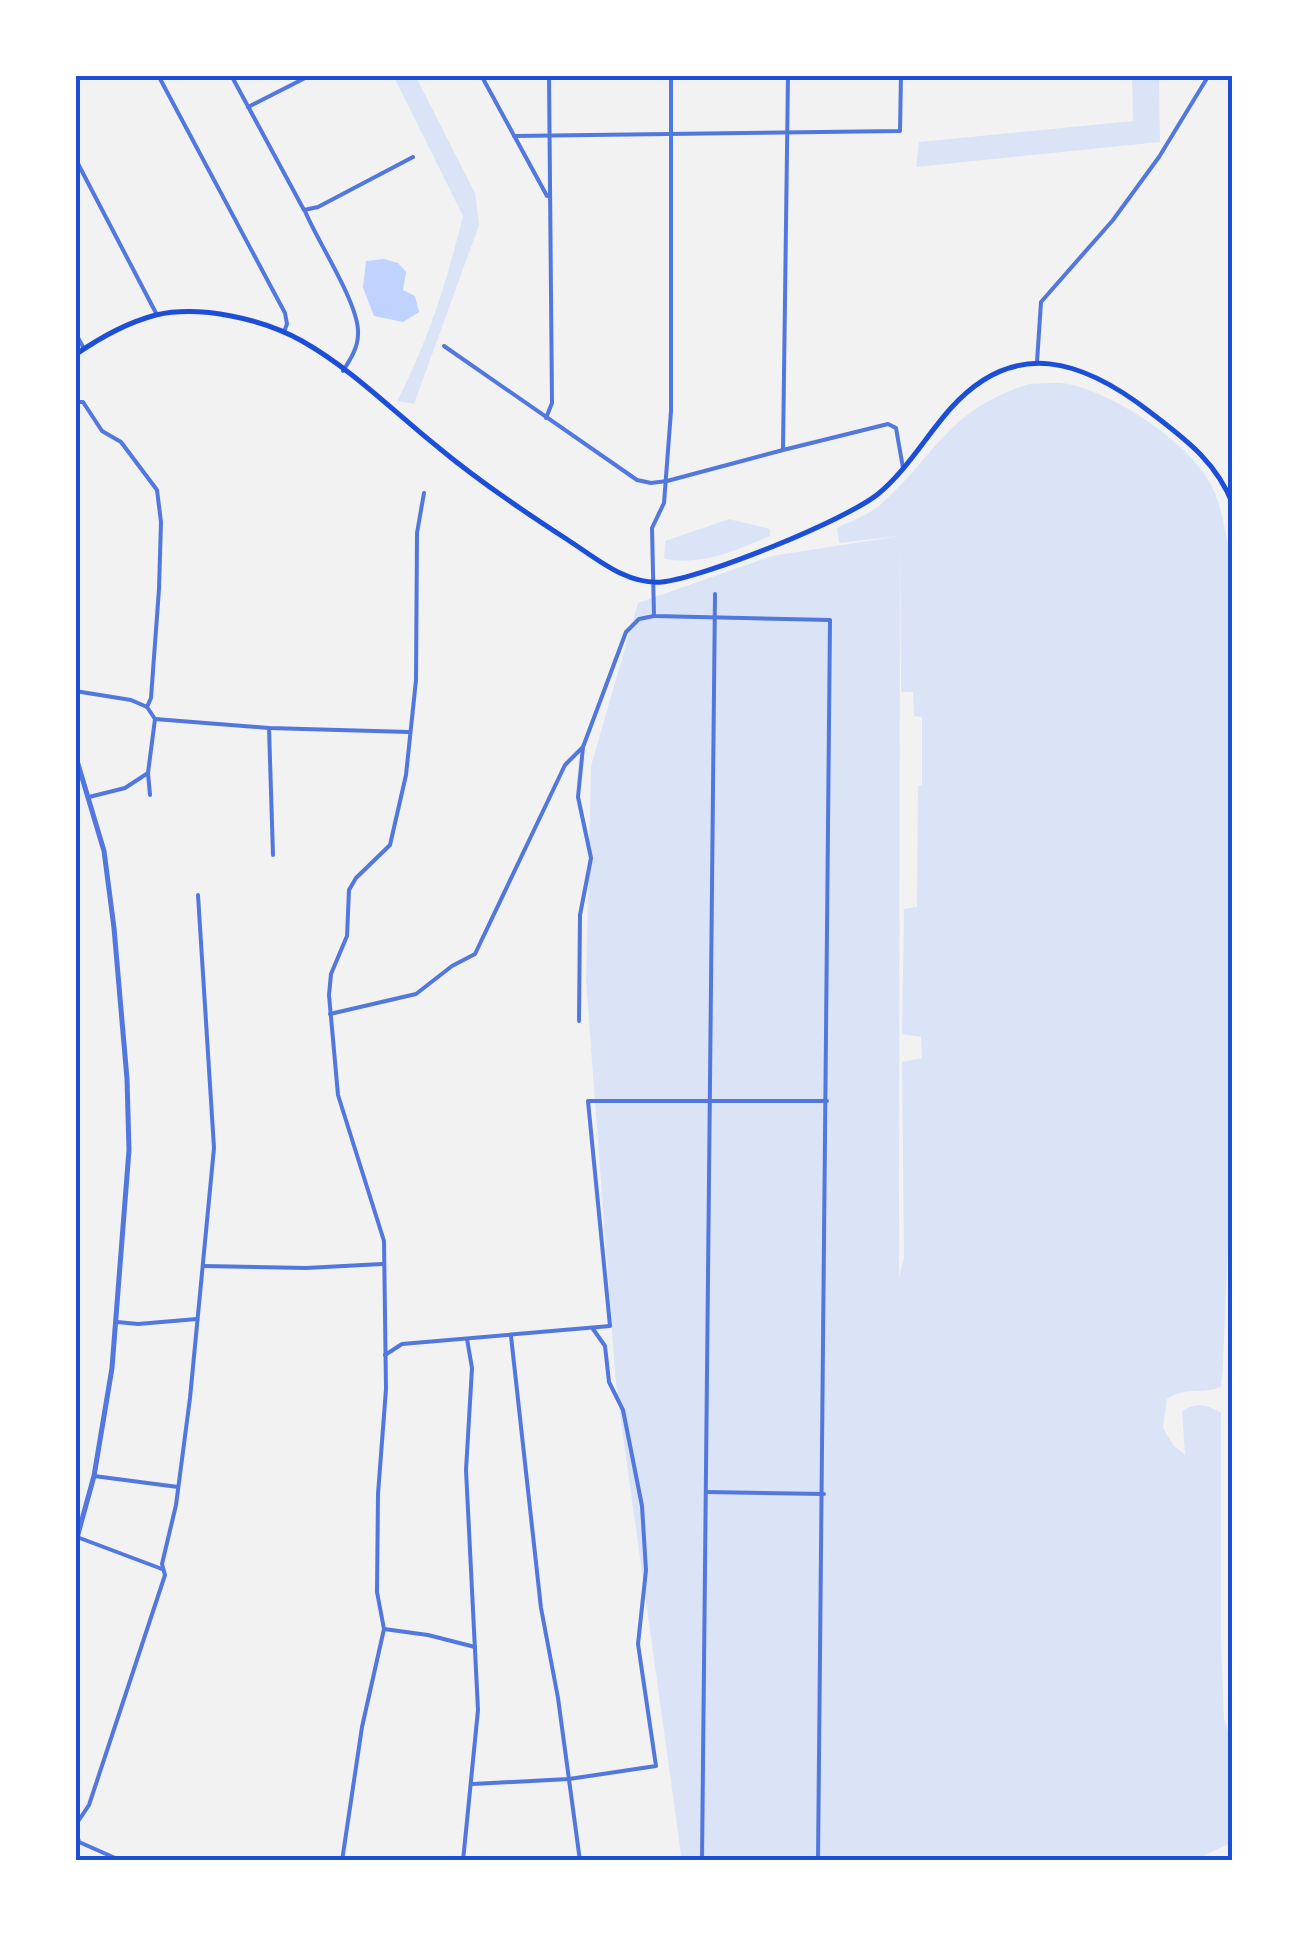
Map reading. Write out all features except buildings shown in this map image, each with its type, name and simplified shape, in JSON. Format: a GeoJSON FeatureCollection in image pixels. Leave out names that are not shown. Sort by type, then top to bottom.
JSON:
{"type":"FeatureCollection","features":[{"type":"Feature","properties":{"kind":"main road"},"geometry":{"type":"LineString","coordinates":[[75,355],[158,315],[224,316],[284,332],[319,352],[510,502],[639,582],[697,572],[826,522],[876,495],[904,468],[953,406],[995,372],[1037,362],[1102,378],[1143,406],[1199,450],[1224,481],[1233,506]]}},
{"type":"Feature","properties":{"kind":"main road"},"geometry":{"type":"LineString","coordinates":[[1233,1447],[1233,1642]]}},
{"type":"Feature","properties":{"kind":"street"},"geometry":{"type":"LineString","coordinates":[[158,75],[285,313],[284,332]]}},
{"type":"Feature","properties":{"kind":"street"},"geometry":{"type":"LineString","coordinates":[[231,75],[355,314],[359,333],[343,371]]}},
{"type":"Feature","properties":{"kind":"street"},"geometry":{"type":"LineString","coordinates":[[248,107],[311,75]]}},
{"type":"Feature","properties":{"kind":"street"},"geometry":{"type":"LineString","coordinates":[[482,75],[549,200]]}},
{"type":"Feature","properties":{"kind":"street"},"geometry":{"type":"LineString","coordinates":[[546,418],[552,403],[548,75]]}},
{"type":"Feature","properties":{"kind":"street"},"geometry":{"type":"LineString","coordinates":[[654,616],[652,528],[664,503],[671,392],[671,75]]}},
{"type":"Feature","properties":{"kind":"street"},"geometry":{"type":"LineString","coordinates":[[782,450],[788,75]]}},
{"type":"Feature","properties":{"kind":"street"},"geometry":{"type":"LineString","coordinates":[[514,136],[900,131],[901,75]]}},
{"type":"Feature","properties":{"kind":"street"},"geometry":{"type":"LineString","coordinates":[[1037,362],[1041,302],[1114,220],[1210,75]]}},
{"type":"Feature","properties":{"kind":"street"},"geometry":{"type":"LineString","coordinates":[[304,210],[318,207],[413,156]]}},
{"type":"Feature","properties":{"kind":"street"},"geometry":{"type":"LineString","coordinates":[[75,158],[158,315]]}},
{"type":"Feature","properties":{"kind":"street"},"geometry":{"type":"LineString","coordinates":[[75,332],[84,349]]}},
{"type":"Feature","properties":{"kind":"street"},"geometry":{"type":"LineString","coordinates":[[444,346],[636,480],[667,481],[888,424],[896,428],[904,468]]}},
{"type":"Feature","properties":{"kind":"street"},"geometry":{"type":"LineString","coordinates":[[75,402],[83,402],[102,430],[121,442],[157,490],[161,522],[159,589],[147,707]]}},
{"type":"Feature","properties":{"kind":"street"},"geometry":{"type":"LineString","coordinates":[[342,1861],[365,1711],[384,1629],[377,1592],[377,1554],[385,1355],[382,1229],[338,1094],[329,1014],[331,974],[348,936],[349,890],[390,845],[411,749],[408,732],[416,680],[417,533],[424,493]]}},
{"type":"Feature","properties":{"kind":"street"},"geometry":{"type":"LineString","coordinates":[[702,1861],[715,594]]}},
{"type":"Feature","properties":{"kind":"street"},"geometry":{"type":"LineString","coordinates":[[579,1021],[580,915],[591,858],[578,796],[583,746],[626,632],[639,619],[654,616],[830,620],[818,1861]]}},
{"type":"Feature","properties":{"kind":"street"},"geometry":{"type":"LineString","coordinates":[[75,692],[131,700],[147,707],[155,720],[148,773],[150,795]]}},
{"type":"Feature","properties":{"kind":"street"},"geometry":{"type":"LineString","coordinates":[[155,720],[408,732]]}},
{"type":"Feature","properties":{"kind":"street"},"geometry":{"type":"LineString","coordinates":[[269,728],[272,855]]}},
{"type":"Feature","properties":{"kind":"street"},"geometry":{"type":"LineString","coordinates":[[329,1014],[416,994],[475,954],[565,765],[583,746]]}},
{"type":"Feature","properties":{"kind":"street"},"geometry":{"type":"LineString","coordinates":[[75,754],[104,851],[127,1079],[129,1150],[112,1368],[94,1476],[75,1545]]}},
{"type":"Feature","properties":{"kind":"street"},"geometry":{"type":"LineString","coordinates":[[90,797],[124,788],[148,773]]}},
{"type":"Feature","properties":{"kind":"street"},"geometry":{"type":"LineString","coordinates":[[75,1851],[75,1826],[90,1806],[165,1575],[178,1487],[214,1148],[198,895]]}},
{"type":"Feature","properties":{"kind":"street"},"geometry":{"type":"LineString","coordinates":[[385,1355],[402,1344],[610,1326],[588,1101],[827,1101]]}},
{"type":"Feature","properties":{"kind":"street"},"geometry":{"type":"LineString","coordinates":[[203,1266],[306,1268],[382,1264]]}},
{"type":"Feature","properties":{"kind":"street"},"geometry":{"type":"LineString","coordinates":[[116,1322],[197,1320]]}},
{"type":"Feature","properties":{"kind":"street"},"geometry":{"type":"LineString","coordinates":[[473,1784],[569,1779],[656,1766],[638,1644],[646,1570],[642,1506],[623,1410],[609,1382],[605,1346],[593,1329]]}},
{"type":"Feature","properties":{"kind":"street"},"geometry":{"type":"LineString","coordinates":[[510,1334],[541,1608],[580,1861]]}},
{"type":"Feature","properties":{"kind":"street"},"geometry":{"type":"LineString","coordinates":[[463,1861],[478,1710],[466,1470],[472,1368],[467,1339]]}},
{"type":"Feature","properties":{"kind":"street"},"geometry":{"type":"LineString","coordinates":[[94,1476],[178,1487]]}},
{"type":"Feature","properties":{"kind":"street"},"geometry":{"type":"LineString","coordinates":[[706,1492],[824,1494]]}},
{"type":"Feature","properties":{"kind":"street"},"geometry":{"type":"LineString","coordinates":[[77,1537],[164,1569]]}},
{"type":"Feature","properties":{"kind":"street"},"geometry":{"type":"LineString","coordinates":[[384,1629],[475,1647]]}},
{"type":"Feature","properties":{"kind":"street"},"geometry":{"type":"LineString","coordinates":[[78,1842],[122,1861]]}},
{"type":"Feature","properties":{"kind":"shaded area"},"geometry":{"type":"Polygon","coordinates":[[[393,75],[415,75],[475,193],[479,225],[414,404],[397,401],[436,311],[463,216],[393,75]]]}},
{"type":"Feature","properties":{"kind":"shaded area"},"geometry":{"type":"Polygon","coordinates":[[[1132,75],[1159,75],[1160,142],[916,167],[919,142],[1133,121],[1132,75]]]}},
{"type":"Feature","properties":{"kind":"shaded area"},"geometry":{"type":"Polygon","coordinates":[[[1029,384],[1068,384],[1105,397],[1145,420],[1181,448],[1207,478],[1218,502],[1228,544],[1229,1220],[1223,1365],[1221,1387],[1167,1399],[1163,1428],[1185,1455],[1182,1411],[1202,1405],[1221,1413],[1221,1644],[1224,1718],[1233,1748],[1233,1842],[1192,1861],[682,1861],[616,1385],[586,980],[591,766],[638,603],[772,556],[899,536],[839,543],[837,528],[879,506],[960,421],[1001,395],[1029,384]],[[900,542],[899,1277],[904,1257],[902,1062],[922,1058],[921,1037],[902,1034],[904,909],[917,907],[922,717],[914,716],[913,692],[901,692],[900,542]]]}},
{"type":"Feature","properties":{"kind":"shaded area"},"geometry":{"type":"Polygon","coordinates":[[[729,519],[770,529],[770,536],[706,559],[664,559],[665,541],[729,519]]]}},
{"type":"Feature","properties":{"kind":"water"},"geometry":{"type":"Polygon","coordinates":[[[384,259],[398,263],[406,272],[403,290],[415,296],[419,312],[403,322],[374,316],[363,288],[366,261],[384,259]]]}}]}
